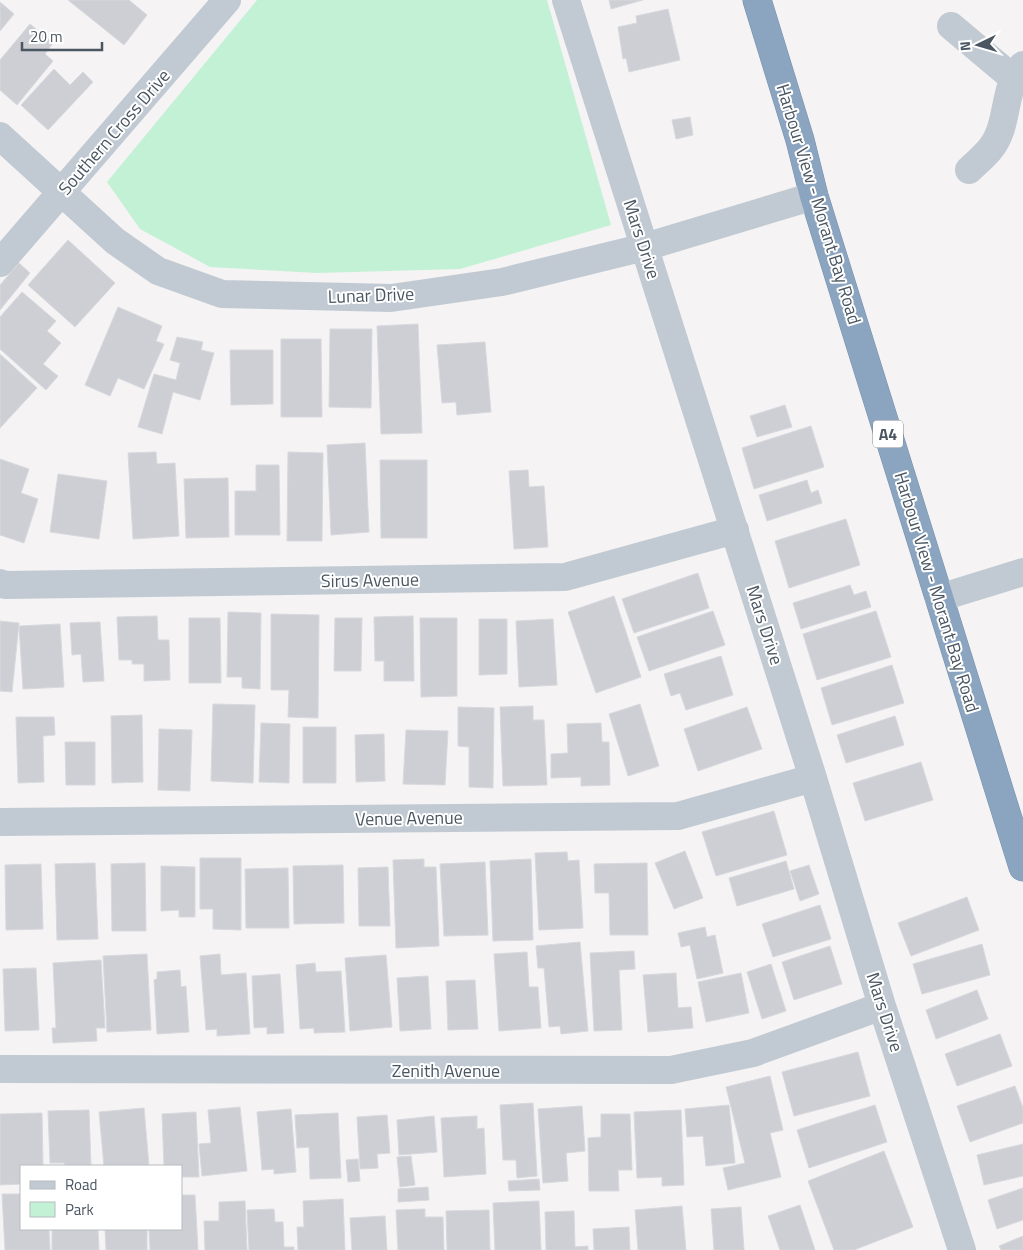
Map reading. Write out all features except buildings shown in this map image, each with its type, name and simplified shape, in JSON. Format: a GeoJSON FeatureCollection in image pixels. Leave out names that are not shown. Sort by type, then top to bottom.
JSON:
{"type":"FeatureCollection","features":[{"type":"Feature","properties":{"kind":"highway","name":"Harbour View - Morant Bay Road"},"geometry":{"type":"LineString","coordinates":[[757,0],[800,140],[814,196],[1023,867]]}},
{"type":"Feature","properties":{"kind":"street","name":"Southern Cross Drive"},"geometry":{"type":"LineString","coordinates":[[0,263],[227,0]]}},
{"type":"Feature","properties":{"kind":"street","name":"Mars Drive"},"geometry":{"type":"LineString","coordinates":[[566,0],[813,778],[882,1006],[962,1250]]}},
{"type":"Feature","properties":{"kind":"street"},"geometry":{"type":"LineString","coordinates":[[951,26],[1018,72],[992,147],[969,170]]}},
{"type":"Feature","properties":{"kind":"street","name":"Lunar Drive"},"geometry":{"type":"LineString","coordinates":[[0,136],[115,241],[158,271],[222,294],[391,298],[502,282],[645,247],[814,196]]}},
{"type":"Feature","properties":{"kind":"street","name":"Sirus Avenue"},"geometry":{"type":"LineString","coordinates":[[0,583],[5,585],[565,577],[734,530]]}},
{"type":"Feature","properties":{"kind":"street"},"geometry":{"type":"LineString","coordinates":[[939,598],[1023,572]]}},
{"type":"Feature","properties":{"kind":"street","name":"Venue Avenue"},"geometry":{"type":"LineString","coordinates":[[0,822],[678,816],[813,778]]}},
{"type":"Feature","properties":{"kind":"street","name":"Zenith Avenue"},"geometry":{"type":"LineString","coordinates":[[0,1070],[671,1070],[753,1053],[882,1006]]}},
{"type":"Feature","properties":{"kind":"green space"},"geometry":{"type":"Polygon","coordinates":[[[257,0],[547,0],[611,225],[460,269],[317,273],[210,267],[140,229],[107,182],[257,0]]]}}]}
